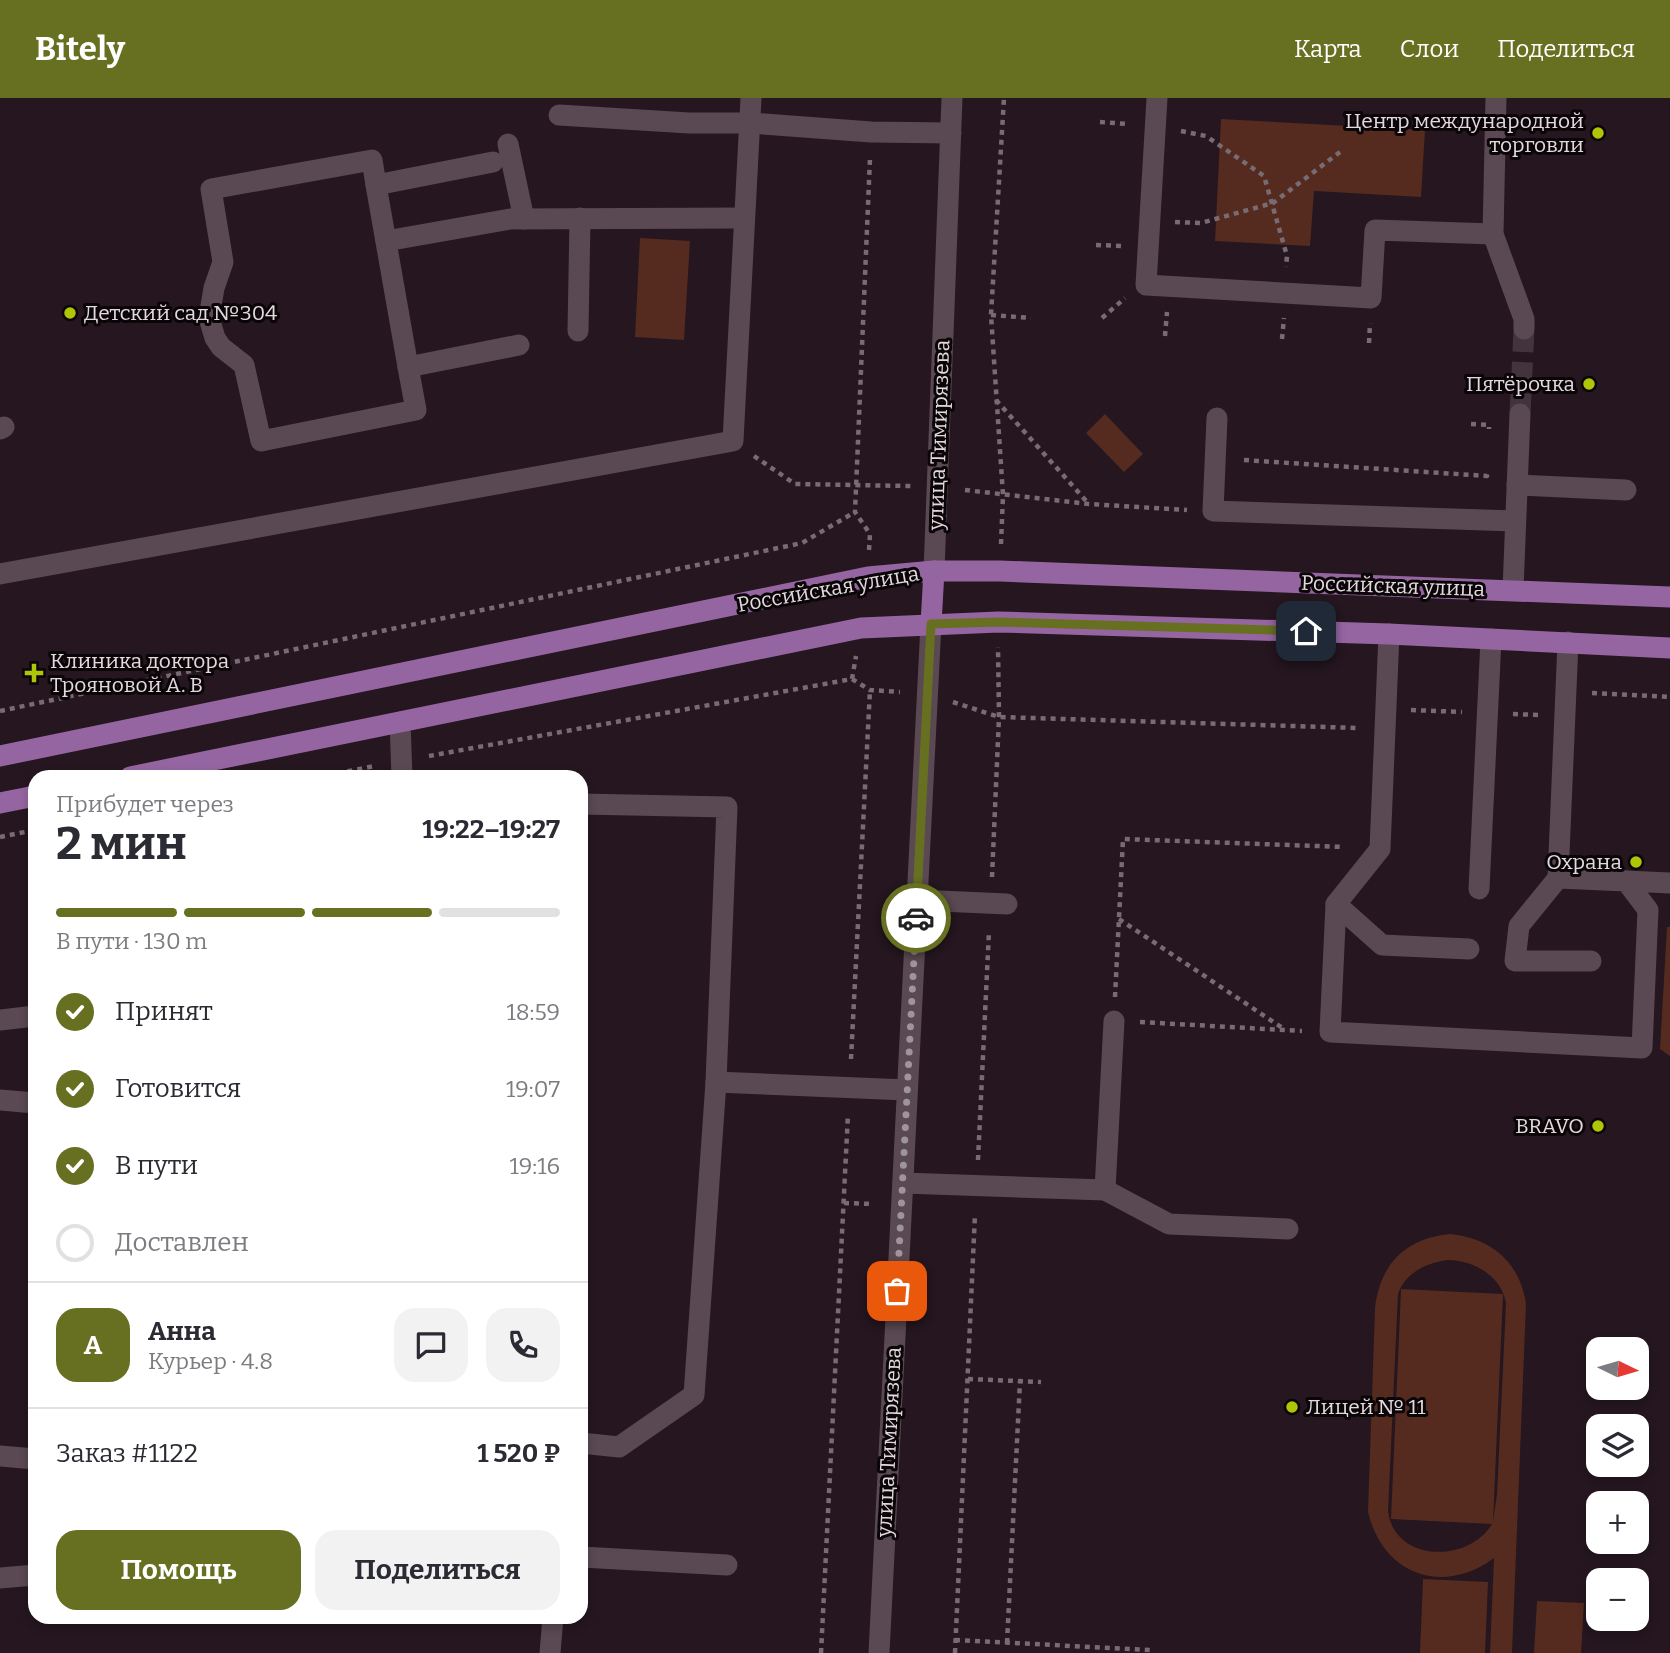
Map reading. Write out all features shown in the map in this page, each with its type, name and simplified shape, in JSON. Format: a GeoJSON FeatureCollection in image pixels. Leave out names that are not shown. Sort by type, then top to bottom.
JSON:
{"type":"FeatureCollection","features":[{"type":"Feature","properties":{"kind":"main road","name":"Российская улица"},"geometry":{"type":"LineString","coordinates":[[1,751],[868,577],[934,571],[1000,571],[1670,597]]}},
{"type":"Feature","properties":{"kind":"main road","name":"улица Тимирязева"},"geometry":{"type":"LineString","coordinates":[[931,624],[934,571]]}},
{"type":"Feature","properties":{"kind":"main road","name":"Российская улица"},"geometry":{"type":"LineString","coordinates":[[164,770],[860,628],[998,622],[1389,634],[1670,648]]}},
{"type":"Feature","properties":{"kind":"main road"},"geometry":{"type":"LineString","coordinates":[[0,803],[28,797]]}},
{"type":"Feature","properties":{"kind":"street"},"geometry":{"type":"LineString","coordinates":[[0,574],[733,442],[751,98]]}},
{"type":"Feature","properties":{"kind":"street","name":"улица Тимирязева"},"geometry":{"type":"LineString","coordinates":[[934,571],[952,98]]}},
{"type":"Feature","properties":{"kind":"street"},"geometry":{"type":"LineString","coordinates":[[1157,98],[1146,285],[1371,298],[1375,230],[1493,234]]}},
{"type":"Feature","properties":{"kind":"street"},"geometry":{"type":"LineString","coordinates":[[1496,98],[1493,234],[1524,319],[1524,329]]}},
{"type":"Feature","properties":{"kind":"street"},"geometry":{"type":"LineString","coordinates":[[559,115],[689,123],[750,123],[871,132],[951,133]]}},
{"type":"Feature","properties":{"kind":"street"},"geometry":{"type":"LineString","coordinates":[[508,144],[524,219]]}},
{"type":"Feature","properties":{"kind":"street"},"geometry":{"type":"LineString","coordinates":[[372,160],[386,241],[416,410],[261,441],[244,365],[221,347],[215,338],[209,318],[214,288],[223,262],[211,189],[372,160]]}},
{"type":"Feature","properties":{"kind":"street"},"geometry":{"type":"LineString","coordinates":[[376,185],[492,162]]}},
{"type":"Feature","properties":{"kind":"street"},"geometry":{"type":"LineString","coordinates":[[578,331],[580,218]]}},
{"type":"Feature","properties":{"kind":"street"},"geometry":{"type":"LineString","coordinates":[[386,241],[510,219],[744,218]]}},
{"type":"Feature","properties":{"kind":"street"},"geometry":{"type":"LineString","coordinates":[[408,367],[519,345]]}},
{"type":"Feature","properties":{"kind":"street"},"geometry":{"type":"LineString","coordinates":[[1513,590],[1520,414]]}},
{"type":"Feature","properties":{"kind":"street"},"geometry":{"type":"LineString","coordinates":[[1217,418],[1213,511],[1515,521]]}},
{"type":"Feature","properties":{"kind":"street"},"geometry":{"type":"LineString","coordinates":[[1517,485],[1626,490]]}},
{"type":"Feature","properties":{"kind":"street","name":"улица Тимирязева"},"geometry":{"type":"LineString","coordinates":[[879,1653],[931,624]]}},
{"type":"Feature","properties":{"kind":"street"},"geometry":{"type":"LineString","coordinates":[[1389,634],[1380,849],[1336,904],[1330,1032],[1642,1048],[1648,910],[1626,881]]}},
{"type":"Feature","properties":{"kind":"street"},"geometry":{"type":"LineString","coordinates":[[1479,889],[1491,639]]}},
{"type":"Feature","properties":{"kind":"street"},"geometry":{"type":"LineString","coordinates":[[1568,642],[1558,878],[1519,926],[1515,961],[1591,961]]}},
{"type":"Feature","properties":{"kind":"street"},"geometry":{"type":"LineString","coordinates":[[400,722],[402,770]]}},
{"type":"Feature","properties":{"kind":"street"},"geometry":{"type":"LineString","coordinates":[[588,804],[727,807],[716,1082],[694,1395],[619,1447],[588,1444]]}},
{"type":"Feature","properties":{"kind":"street"},"geometry":{"type":"LineString","coordinates":[[1558,878],[1670,883]]}},
{"type":"Feature","properties":{"kind":"street"},"geometry":{"type":"LineString","coordinates":[[917,900],[1007,904]]}},
{"type":"Feature","properties":{"kind":"street"},"geometry":{"type":"LineString","coordinates":[[1336,904],[1382,945],[1469,949]]}},
{"type":"Feature","properties":{"kind":"street"},"geometry":{"type":"LineString","coordinates":[[0,1020],[28,1017]]}},
{"type":"Feature","properties":{"kind":"street"},"geometry":{"type":"LineString","coordinates":[[1105,1190],[1114,1021]]}},
{"type":"Feature","properties":{"kind":"street"},"geometry":{"type":"LineString","coordinates":[[716,1082],[907,1090]]}},
{"type":"Feature","properties":{"kind":"street"},"geometry":{"type":"LineString","coordinates":[[0,1100],[28,1102]]}},
{"type":"Feature","properties":{"kind":"street"},"geometry":{"type":"LineString","coordinates":[[903,1183],[1105,1190],[1169,1224],[1288,1229]]}},
{"type":"Feature","properties":{"kind":"street"},"geometry":{"type":"LineString","coordinates":[[0,1456],[28,1458]]}},
{"type":"Feature","properties":{"kind":"street"},"geometry":{"type":"LineString","coordinates":[[588,1557],[727,1565]]}},
{"type":"Feature","properties":{"kind":"street"},"geometry":{"type":"LineString","coordinates":[[0,1578],[28,1576]]}},
{"type":"Feature","properties":{"kind":"street"},"geometry":{"type":"LineString","coordinates":[[550,1653],[552,1624]]}},
{"type":"Feature","properties":{"kind":"path"},"geometry":{"type":"LineString","coordinates":[[1000,571],[1003,495],[991,315],[1004,98]]}},
{"type":"Feature","properties":{"kind":"path"},"geometry":{"type":"LineString","coordinates":[[868,577],[870,534],[855,512],[871,132]]}},
{"type":"Feature","properties":{"kind":"path"},"geometry":{"type":"LineString","coordinates":[[1206,136],[1264,176],[1287,257]]}},
{"type":"Feature","properties":{"kind":"path"},"geometry":{"type":"LineString","coordinates":[[1201,223],[1273,203],[1340,152]]}},
{"type":"Feature","properties":{"kind":"path"},"geometry":{"type":"LineString","coordinates":[[1102,318],[1128,296]]}},
{"type":"Feature","properties":{"kind":"path"},"geometry":{"type":"LineString","coordinates":[[991,315],[1031,318]]}},
{"type":"Feature","properties":{"kind":"path"},"geometry":{"type":"LineString","coordinates":[[996,400],[1089,504]]}},
{"type":"Feature","properties":{"kind":"path"},"geometry":{"type":"LineString","coordinates":[[1471,425],[1489,425],[1489,438]]}},
{"type":"Feature","properties":{"kind":"path"},"geometry":{"type":"LineString","coordinates":[[1215,458],[1487,475],[1488,463]]}},
{"type":"Feature","properties":{"kind":"path"},"geometry":{"type":"LineString","coordinates":[[1189,511],[1190,497]]}},
{"type":"Feature","properties":{"kind":"path"},"geometry":{"type":"LineString","coordinates":[[0,710],[803,543],[855,512]]}},
{"type":"Feature","properties":{"kind":"path"},"geometry":{"type":"LineString","coordinates":[[998,622],[999,718]]}},
{"type":"Feature","properties":{"kind":"path"},"geometry":{"type":"LineString","coordinates":[[852,679],[860,628]]}},
{"type":"Feature","properties":{"kind":"path"},"geometry":{"type":"LineString","coordinates":[[821,1653],[870,690]]}},
{"type":"Feature","properties":{"kind":"path"},"geometry":{"type":"LineString","coordinates":[[1566,691],[1670,697]]}},
{"type":"Feature","properties":{"kind":"path"},"geometry":{"type":"LineString","coordinates":[[0,837],[28,831]]}},
{"type":"Feature","properties":{"kind":"path"},"geometry":{"type":"LineString","coordinates":[[1330,1032],[1114,1021],[1123,839],[1380,849]]}},
{"type":"Feature","properties":{"kind":"path"},"geometry":{"type":"LineString","coordinates":[[1119,918],[1285,1030]]}},
{"type":"Feature","properties":{"kind":"path"},"geometry":{"type":"LineString","coordinates":[[968,1379],[1041,1382]]}},
{"type":"Feature","properties":{"kind":"path"},"geometry":{"type":"LineString","coordinates":[[1007,1643],[1020,1381]]}},
{"type":"Feature","properties":{"kind":"path"},"geometry":{"type":"LineString","coordinates":[[955,1640],[1150,1650]]}},
{"type":"Feature","properties":{"kind":"shaded area"},"geometry":{"type":"Polygon","coordinates":[[[1221,119],[1425,130],[1421,197],[1314,191],[1310,246],[1215,241],[1221,119]]]}},
{"type":"Feature","properties":{"kind":"shaded area"},"geometry":{"type":"Polygon","coordinates":[[[640,238],[690,241],[684,340],[635,337],[640,238]]]}},
{"type":"Feature","properties":{"kind":"shaded area"},"geometry":{"type":"Polygon","coordinates":[[[1105,414],[1143,454],[1124,472],[1086,433],[1105,414]]]}},
{"type":"Feature","properties":{"kind":"shaded area"},"geometry":{"type":"Polygon","coordinates":[[[1667,927],[1670,927],[1670,1056],[1660,1049],[1667,927]]]}},
{"type":"Feature","properties":{"kind":"shaded area"},"geometry":{"type":"Polygon","coordinates":[[[1450,1234],[1465,1236],[1501,1255],[1517,1276],[1526,1304],[1512,1653],[1490,1653],[1494,1558],[1475,1570],[1455,1576],[1436,1577],[1418,1573],[1401,1564],[1387,1551],[1376,1534],[1368,1512],[1375,1308],[1378,1292],[1389,1266],[1398,1256],[1420,1241],[1450,1234]],[[1439,1261],[1417,1270],[1406,1280],[1398,1294],[1388,1511],[1393,1528],[1403,1540],[1417,1548],[1433,1552],[1466,1546],[1481,1537],[1492,1524],[1391,1519],[1401,1289],[1503,1294],[1493,1522],[1497,1494],[1506,1303],[1503,1293],[1492,1277],[1476,1266],[1457,1261],[1439,1261]]]}},
{"type":"Feature","properties":{"kind":"shaded area"},"geometry":{"type":"Polygon","coordinates":[[[1423,1579],[1488,1582],[1485,1653],[1420,1653],[1423,1579]]]}},
{"type":"Feature","properties":{"kind":"shaded area"},"geometry":{"type":"Polygon","coordinates":[[[1537,1601],[1584,1603],[1581,1653],[1534,1653],[1537,1601]]]}},
{"type":"Feature","properties":{"kind":"tunnel"},"geometry":{"type":"LineString","coordinates":[[1520,414],[1524,329]]}},
{"type":"Feature","properties":{"kind":"way so far"},"geometry":{"type":"LineString","coordinates":[[897,1291],[916,918]]}},
{"type":"Feature","properties":{"kind":"place","name":"Центр международной торговли"},"geometry":{"type":"Point","coordinates":[1598,133]}},
{"type":"Feature","properties":{"kind":"place","name":"Детский сад №304"},"geometry":{"type":"Point","coordinates":[70,313]}},
{"type":"Feature","properties":{"kind":"place","name":"Пятёрочка"},"geometry":{"type":"Point","coordinates":[1589,384]}},
{"type":"Feature","properties":{"kind":"place","name":"Клиника доктора Трояновой А. В"},"geometry":{"type":"Point","coordinates":[34,673]}},
{"type":"Feature","properties":{"kind":"place","name":"Охрана"},"geometry":{"type":"Point","coordinates":[1636,862]}},
{"type":"Feature","properties":{"kind":"place","name":"BRAVO"},"geometry":{"type":"Point","coordinates":[1598,1126]}},
{"type":"Feature","properties":{"kind":"place","name":"Лицей № 11"},"geometry":{"type":"Point","coordinates":[1292,1407]}},
{"type":"Feature","properties":{"kind":"route"},"geometry":{"type":"LineString","coordinates":[[916,918],[931,624],[998,622],[1306,631]]}}]}
